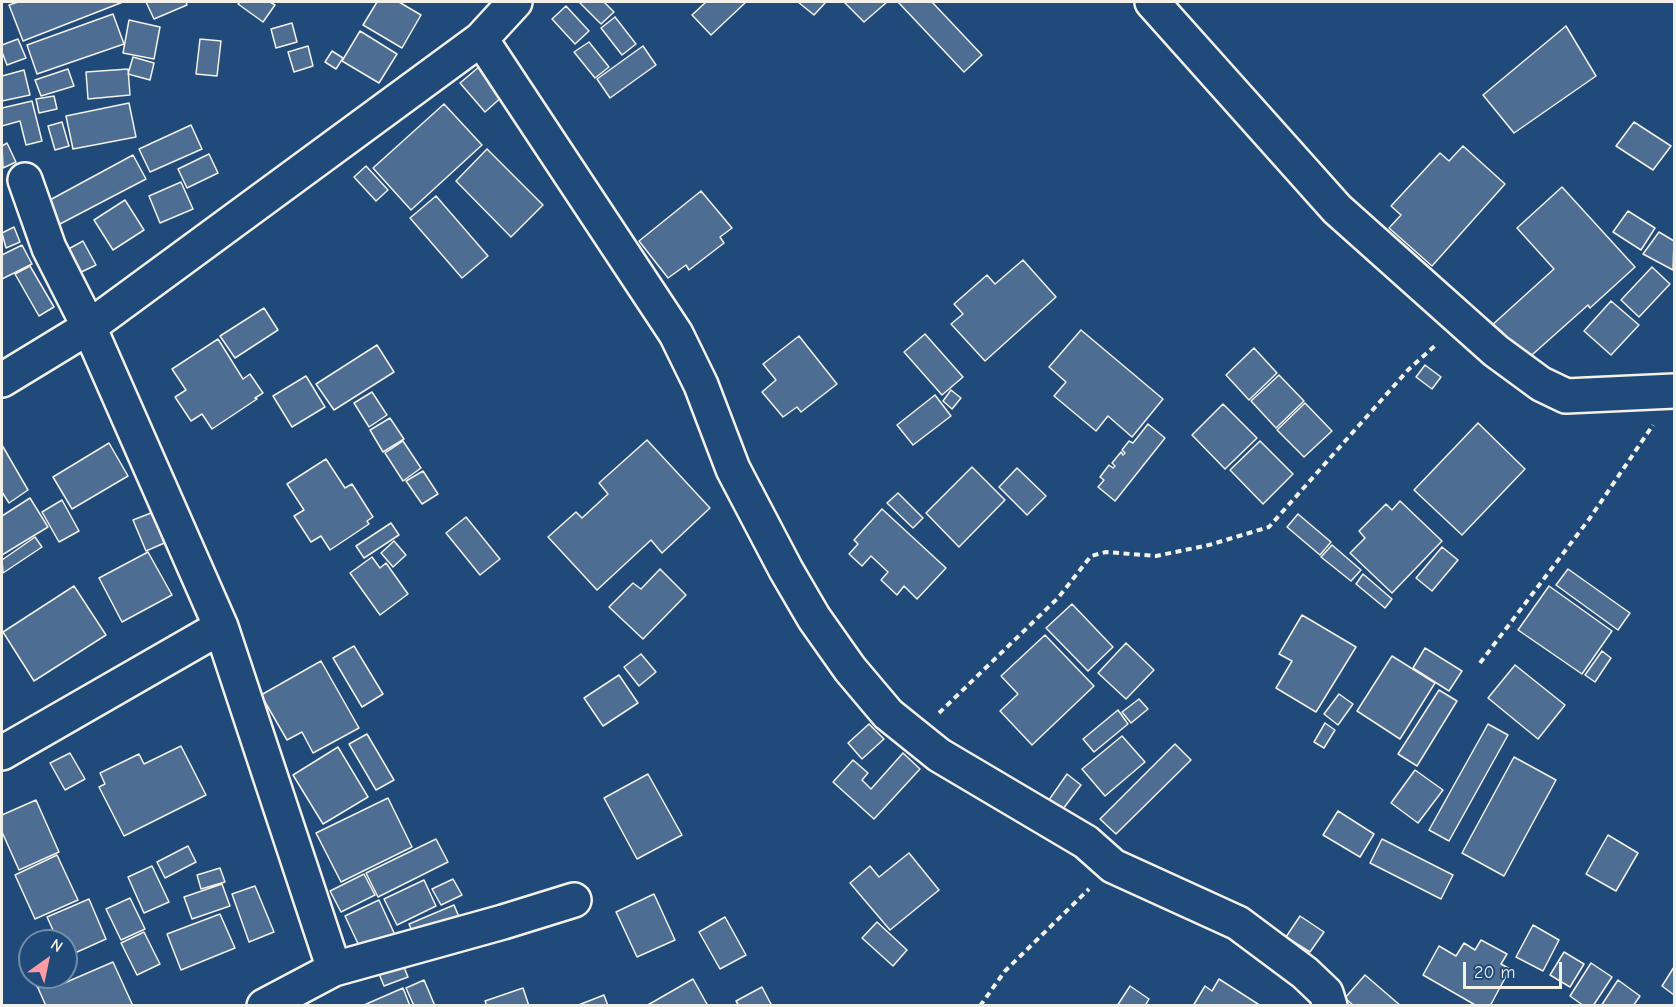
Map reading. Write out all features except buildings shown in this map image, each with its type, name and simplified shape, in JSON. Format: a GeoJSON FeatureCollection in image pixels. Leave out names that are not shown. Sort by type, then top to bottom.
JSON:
{"type":"FeatureCollection","features":[{"type":"Feature","properties":{"kind":"street"},"geometry":{"type":"LineString","coordinates":[[2,380],[89,327],[481,39],[515,2]]}},
{"type":"Feature","properties":{"kind":"street"},"geometry":{"type":"LineString","coordinates":[[1152,2],[1337,208],[1496,351],[1532,377],[1566,396],[1674,391]]}},
{"type":"Feature","properties":{"kind":"street"},"geometry":{"type":"LineString","coordinates":[[481,39],[676,334],[701,386],[733,469],[786,570],[814,618],[850,669],[888,714],[939,754],[1086,842],[1113,866],[1238,923],[1305,973],[1326,993],[1330,1005]]}},
{"type":"Feature","properties":{"kind":"street"},"geometry":{"type":"LineString","coordinates":[[25,180],[50,248],[89,327],[221,627],[334,969]]}},
{"type":"Feature","properties":{"kind":"street"},"geometry":{"type":"LineString","coordinates":[[2,753],[221,627]]}},
{"type":"Feature","properties":{"kind":"street"},"geometry":{"type":"LineString","coordinates":[[264,1005],[334,969],[574,900]]}},
{"type":"Feature","properties":{"kind":"path"},"geometry":{"type":"LineString","coordinates":[[915,736],[1058,598],[1092,556],[1106,552],[1156,556],[1209,545],[1269,527],[1408,370],[1462,321]]}},
{"type":"Feature","properties":{"kind":"path"},"geometry":{"type":"LineString","coordinates":[[1480,663],[1590,518],[1656,421]]}},
{"type":"Feature","properties":{"kind":"path"},"geometry":{"type":"LineString","coordinates":[[980,1005],[1005,971],[1113,866]]}}]}
